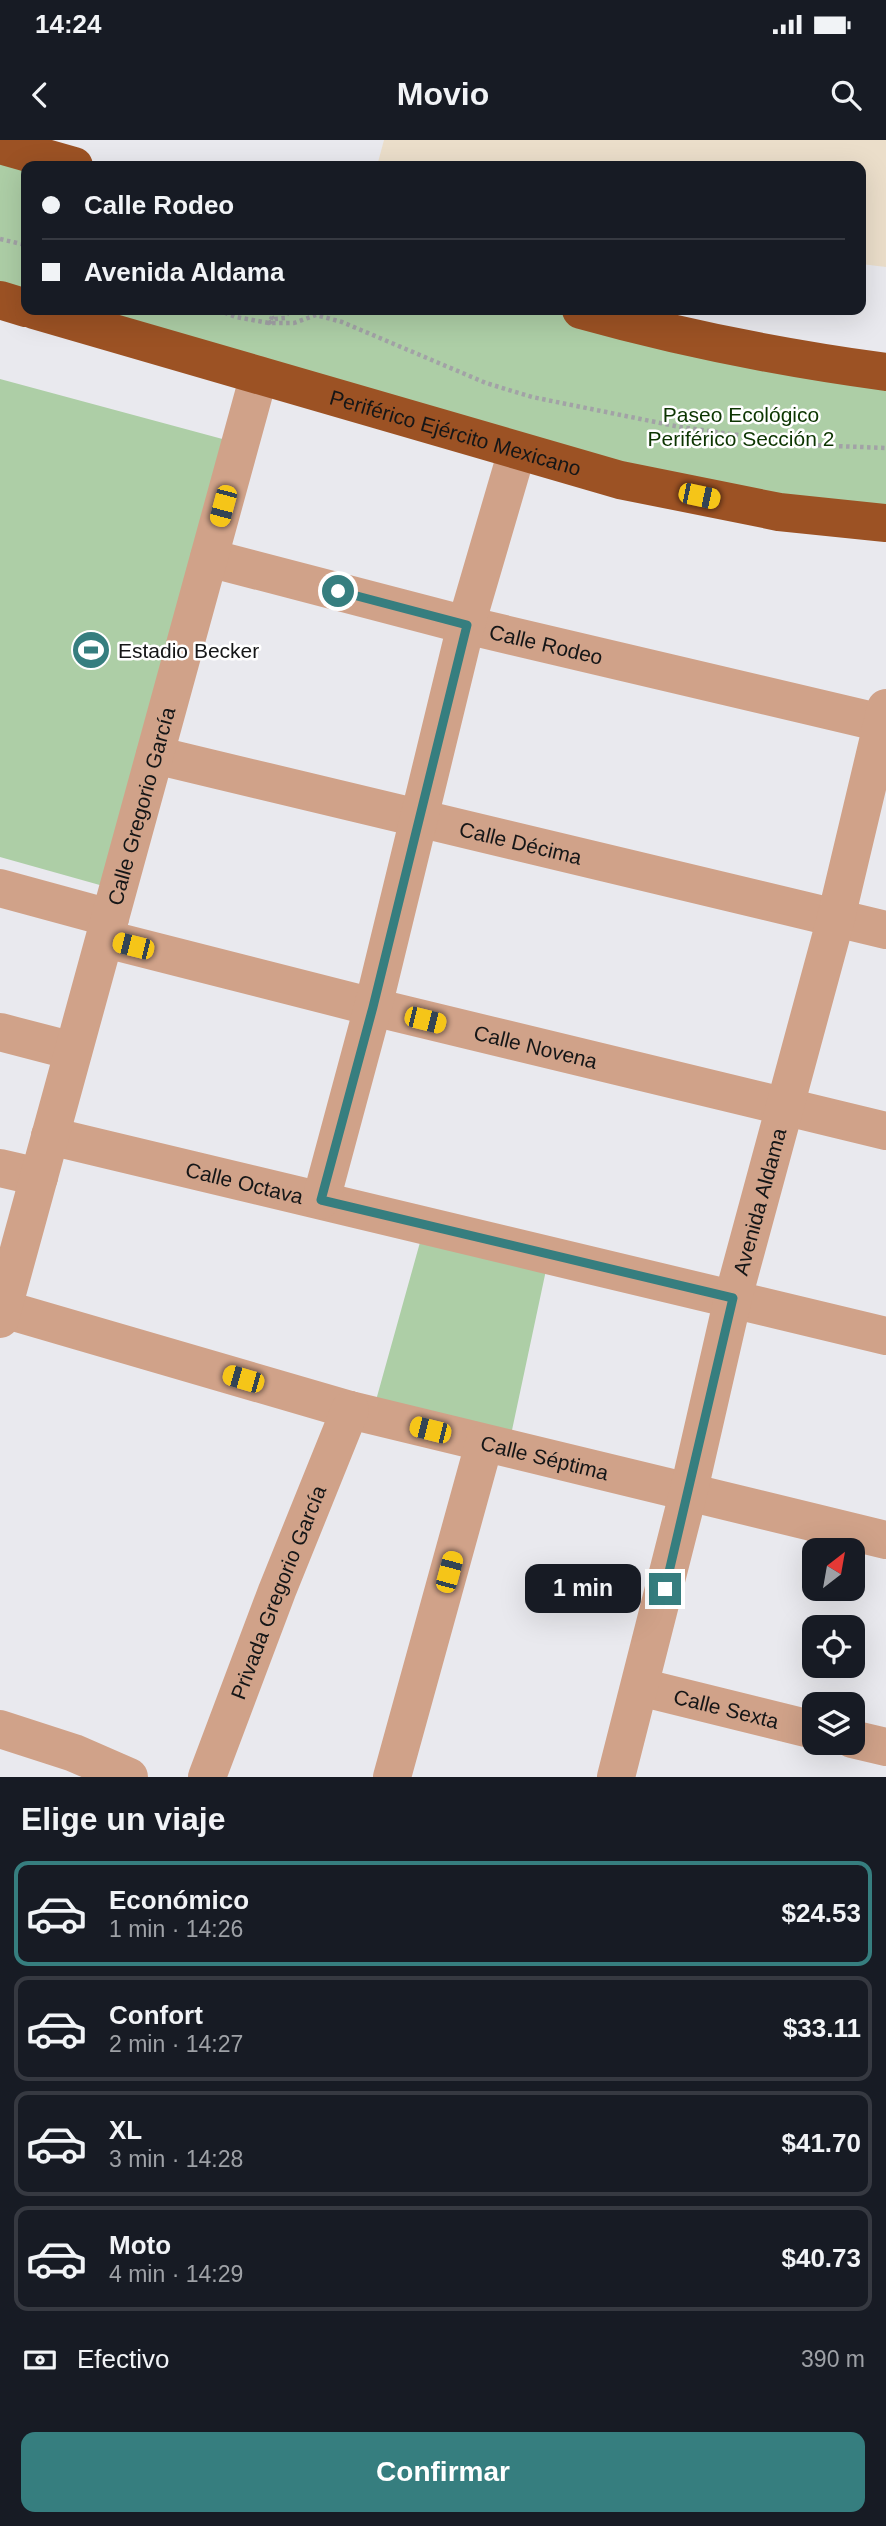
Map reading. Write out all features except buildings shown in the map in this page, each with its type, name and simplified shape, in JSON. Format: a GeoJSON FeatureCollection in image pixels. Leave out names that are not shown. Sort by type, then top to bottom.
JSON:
{"type":"FeatureCollection","features":[{"type":"Feature","properties":{"kind":"highway"},"geometry":{"type":"LineString","coordinates":[[0,145],[56,161]]}},
{"type":"Feature","properties":{"kind":"highway"},"geometry":{"type":"LineString","coordinates":[[0,300],[21,306]]}},
{"type":"Feature","properties":{"kind":"highway","name":"Periférico Ejército Mexicano"},"geometry":{"type":"LineString","coordinates":[[51,315],[620,480],[779,512],[886,523]]}},
{"type":"Feature","properties":{"kind":"highway"},"geometry":{"type":"LineString","coordinates":[[599,315],[642,327],[794,359],[886,372]]}},
{"type":"Feature","properties":{"kind":"street","name":"Calle Gregorio García"},"geometry":{"type":"LineString","coordinates":[[1,1312],[259,375]]}},
{"type":"Feature","properties":{"kind":"street"},"geometry":{"type":"LineString","coordinates":[[321,1200],[373,1007],[467,625],[517,451]]}},
{"type":"Feature","properties":{"kind":"street","name":"Calle Rodeo"},"geometry":{"type":"LineString","coordinates":[[209,558],[467,625],[885,718]]}},
{"type":"Feature","properties":{"kind":"street","name":"Avenida Aldama"},"geometry":{"type":"LineString","coordinates":[[616,1777],[689,1490],[733,1298],[836,918],[885,718]]}},
{"type":"Feature","properties":{"kind":"street","name":"Calle Décima"},"geometry":{"type":"LineString","coordinates":[[155,755],[886,930]]}},
{"type":"Feature","properties":{"kind":"street","name":"Calle Novena"},"geometry":{"type":"LineString","coordinates":[[0,888],[108,928],[373,1007],[886,1131]]}},
{"type":"Feature","properties":{"kind":"street"},"geometry":{"type":"LineString","coordinates":[[0,1032],[74,1051]]}},
{"type":"Feature","properties":{"kind":"street","name":"Calle Octava"},"geometry":{"type":"LineString","coordinates":[[50,1136],[886,1336]]}},
{"type":"Feature","properties":{"kind":"street"},"geometry":{"type":"LineString","coordinates":[[0,1168],[39,1177]]}},
{"type":"Feature","properties":{"kind":"street","name":"Calle Séptima"},"geometry":{"type":"LineString","coordinates":[[1,1312],[350,1410],[484,1444],[689,1490],[886,1540]]}},
{"type":"Feature","properties":{"kind":"street","name":"Privada Gregorio García"},"geometry":{"type":"LineString","coordinates":[[208,1777],[277,1591],[350,1410]]}},
{"type":"Feature","properties":{"kind":"street"},"geometry":{"type":"LineString","coordinates":[[392,1777],[484,1444]]}},
{"type":"Feature","properties":{"kind":"street","name":"Calle Sexta"},"geometry":{"type":"LineString","coordinates":[[640,1687],[802,1727]]}},
{"type":"Feature","properties":{"kind":"street"},"geometry":{"type":"LineString","coordinates":[[0,1729],[74,1753],[130,1777]]}},
{"type":"Feature","properties":{"kind":"street"},"geometry":{"type":"LineString","coordinates":[[865,1742],[886,1747]]}},
{"type":"Feature","properties":{"kind":"path"},"geometry":{"type":"LineString","coordinates":[[0,239],[21,245]]}},
{"type":"Feature","properties":{"kind":"path"},"geometry":{"type":"LineString","coordinates":[[231,315],[269,323],[294,323],[316,315],[342,322],[486,383],[532,397],[693,428],[810,445],[886,448]]}},
{"type":"Feature","properties":{"kind":"path"},"geometry":{"type":"LineString","coordinates":[[269,323],[271,315]]}},
{"type":"Feature","properties":{"kind":"path"},"geometry":{"type":"LineString","coordinates":[[269,323],[285,318],[286,315]]}},
{"type":"Feature","properties":{"kind":"shaded area"},"geometry":{"type":"Polygon","coordinates":[[[384,140],[886,140],[886,267],[866,265],[866,161],[378,161],[384,140]]]}},
{"type":"Feature","properties":{"kind":"green space"},"geometry":{"type":"Polygon","coordinates":[[[0,149],[21,163],[21,301],[0,295],[0,149]]]}},
{"type":"Feature","properties":{"kind":"green space","name":"Paseo Ecológico Periférico Sección 2"},"geometry":{"type":"Polygon","coordinates":[[[67,315],[593,315],[886,377],[886,519],[740,500],[67,315]]]}},
{"type":"Feature","properties":{"kind":"green space","name":"Estadio Becker"},"geometry":{"type":"Polygon","coordinates":[[[0,379],[241,444],[114,889],[0,857],[0,379]]]}},
{"type":"Feature","properties":{"kind":"green space"},"geometry":{"type":"Polygon","coordinates":[[[424,1228],[549,1256],[508,1449],[373,1411],[424,1228]]]}},
{"type":"Feature","properties":{"kind":"place","name":"Estadio Becker"},"geometry":{"type":"Point","coordinates":[91,650]}},
{"type":"Feature","properties":{"kind":"route"},"geometry":{"type":"LineString","coordinates":[[338,591],[467,625],[373,1007],[321,1200],[733,1298],[665,1589]]}}]}
